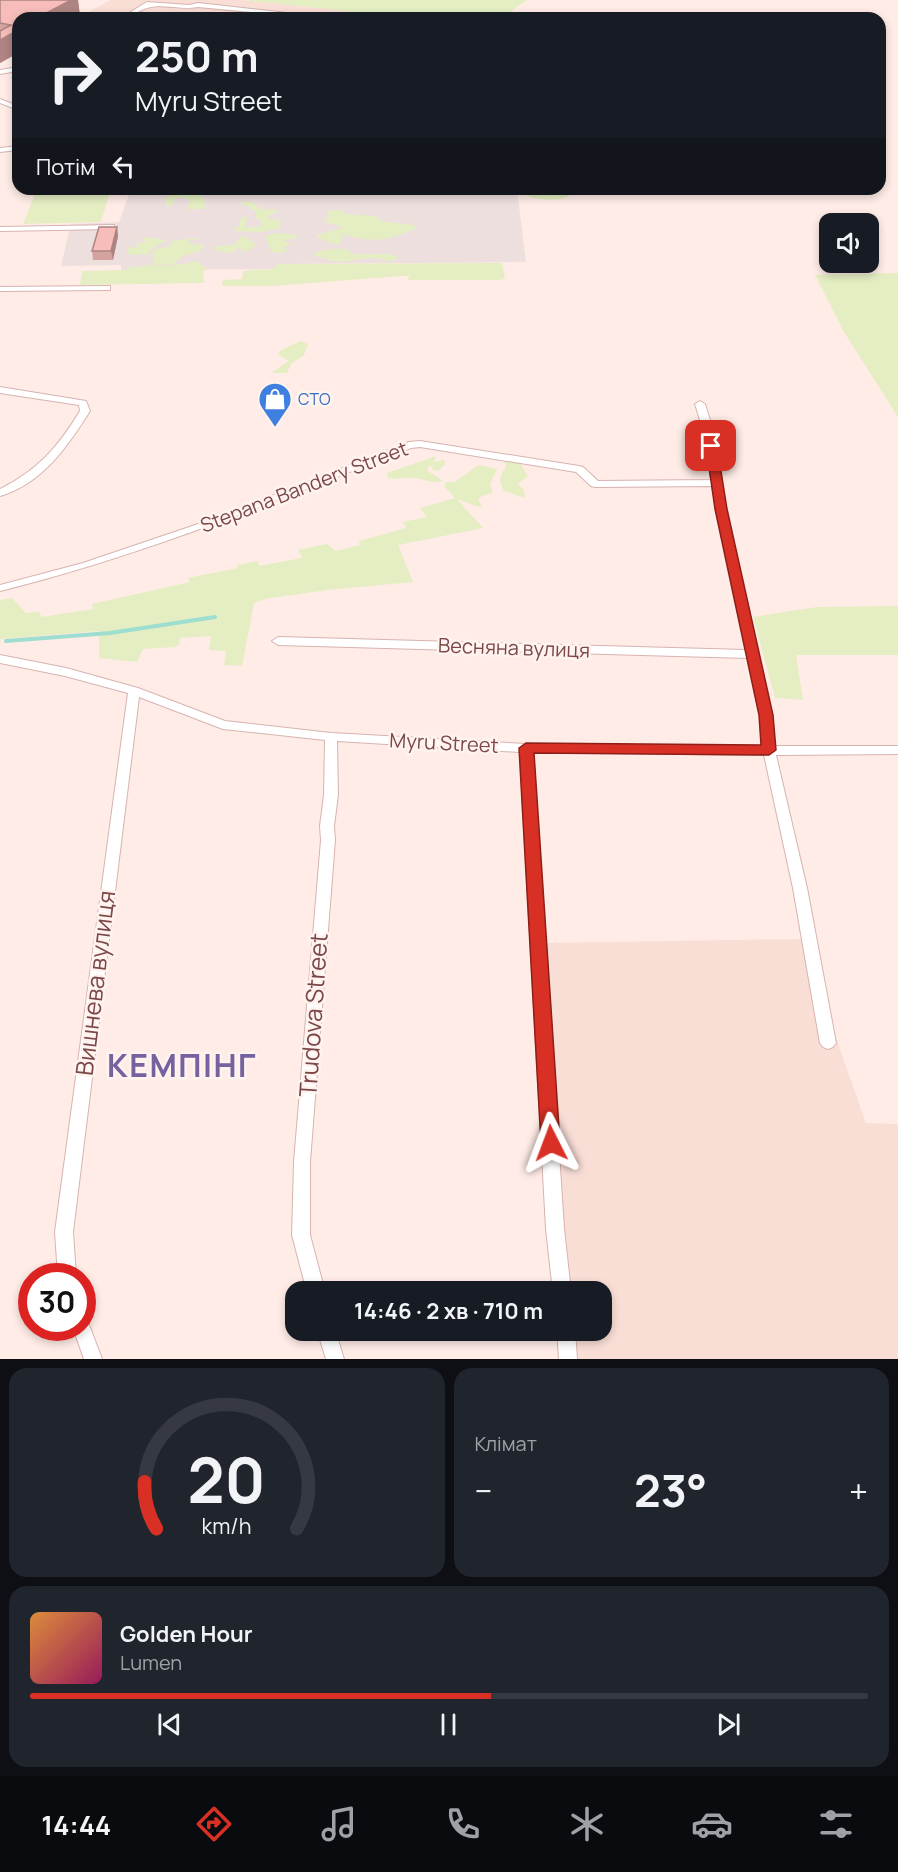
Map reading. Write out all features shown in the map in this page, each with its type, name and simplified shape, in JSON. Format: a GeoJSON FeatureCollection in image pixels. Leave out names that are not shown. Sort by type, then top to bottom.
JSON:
{"type":"FeatureCollection","features":[{"type":"Feature","properties":{"kind":"street"},"geometry":{"type":"LineString","coordinates":[[134,12],[150,4],[189,8]]}},
{"type":"Feature","properties":{"kind":"street"},"geometry":{"type":"LineString","coordinates":[[183,12],[195,5],[269,12]]}},
{"type":"Feature","properties":{"kind":"street"},"geometry":{"type":"LineString","coordinates":[[228,12],[233,9]]}},
{"type":"Feature","properties":{"kind":"street"},"geometry":{"type":"LineString","coordinates":[[0,229],[111,227]]}},
{"type":"Feature","properties":{"kind":"street"},"geometry":{"type":"LineString","coordinates":[[0,289],[107,288]]}},
{"type":"Feature","properties":{"kind":"street"},"geometry":{"type":"LineString","coordinates":[[0,390],[83,403],[85,411],[61,447],[41,470],[0,494]]}},
{"type":"Feature","properties":{"kind":"street"},"geometry":{"type":"LineString","coordinates":[[700,404],[709,434],[751,654],[766,715],[769,750],[800,888],[828,1043]]}},
{"type":"Feature","properties":{"kind":"street","name":"Stepana Bandery Street"},"geometry":{"type":"LineString","coordinates":[[0,588],[87,565],[214,522],[409,445],[420,444],[579,469],[595,484],[717,483]]}},
{"type":"Feature","properties":{"kind":"street","name":"Весняна вулиця"},"geometry":{"type":"LineString","coordinates":[[278,641],[751,654]]}},
{"type":"Feature","properties":{"kind":"street","name":"Myru Street"},"geometry":{"type":"LineString","coordinates":[[0,659],[66,672],[134,691],[223,725],[331,737],[526,748],[898,750]]}},
{"type":"Feature","properties":{"kind":"street","name":"Вишнева вулиця"},"geometry":{"type":"LineString","coordinates":[[66,1263],[64,1232],[134,691]]}},
{"type":"Feature","properties":{"kind":"street","name":"Trudova Street"},"geometry":{"type":"LineString","coordinates":[[313,1281],[301,1235],[302,1162],[328,840],[331,737]]}},
{"type":"Feature","properties":{"kind":"street"},"geometry":{"type":"LineString","coordinates":[[526,748],[555,1229],[561,1281]]}},
{"type":"Feature","properties":{"kind":"street"},"geometry":{"type":"LineString","coordinates":[[87,1341],[93,1359]]}},
{"type":"Feature","properties":{"kind":"street"},"geometry":{"type":"LineString","coordinates":[[329,1341],[335,1359]]}},
{"type":"Feature","properties":{"kind":"street"},"geometry":{"type":"LineString","coordinates":[[567,1341],[568,1359]]}},
{"type":"Feature","properties":{"kind":"shaded area"},"geometry":{"type":"Polygon","coordinates":[[[111,0],[242,0],[358,12],[89,12],[111,0]]]}},
{"type":"Feature","properties":{"kind":"shaded area"},"geometry":{"type":"Polygon","coordinates":[[[129,195],[518,195],[526,262],[277,264],[276,269],[121,270],[121,265],[61,266],[71,224],[119,222],[129,195]]]}},
{"type":"Feature","properties":{"kind":"shaded area"},"geometry":{"type":"Polygon","coordinates":[[[801,939],[866,1123],[898,1124],[898,1359],[563,1359],[562,1341],[612,1341],[612,1281],[560,1281],[546,943],[801,939]]]}},
{"type":"Feature","properties":{"kind":"green space"},"geometry":{"type":"Polygon","coordinates":[[[242,0],[527,0],[510,12],[356,12],[242,0]]]}},
{"type":"Feature","properties":{"kind":"green space"},"geometry":{"type":"Polygon","coordinates":[[[35,195],[109,195],[101,222],[23,224],[35,195]]]}},
{"type":"Feature","properties":{"kind":"green space"},"geometry":{"type":"Polygon","coordinates":[[[172,195],[201,195],[205,202],[204,209],[187,209],[190,201],[183,197],[175,198],[172,205],[166,206],[165,198],[172,195]]]}},
{"type":"Feature","properties":{"kind":"green space"},"geometry":{"type":"Polygon","coordinates":[[[528,195],[569,196],[555,200],[528,195]]]}},
{"type":"Feature","properties":{"kind":"green space"},"geometry":{"type":"Polygon","coordinates":[[[252,202],[260,209],[281,210],[268,216],[269,219],[280,220],[279,228],[263,232],[235,231],[235,228],[240,227],[239,221],[244,216],[247,218],[245,228],[262,226],[260,220],[256,218],[256,211],[241,204],[252,202]]]}},
{"type":"Feature","properties":{"kind":"green space"},"geometry":{"type":"Polygon","coordinates":[[[331,210],[342,210],[344,214],[376,216],[379,220],[418,227],[391,238],[373,240],[344,234],[339,245],[317,238],[317,235],[344,227],[322,221],[328,219],[327,213],[331,210]]]}},
{"type":"Feature","properties":{"kind":"green space"},"geometry":{"type":"Polygon","coordinates":[[[276,233],[297,235],[299,238],[282,240],[291,244],[285,247],[287,252],[277,253],[271,251],[265,236],[276,233]]]}},
{"type":"Feature","properties":{"kind":"green space"},"geometry":{"type":"Polygon","coordinates":[[[244,236],[256,245],[243,252],[240,251],[243,248],[239,247],[227,252],[214,249],[214,247],[237,244],[239,237],[244,236]]]}},
{"type":"Feature","properties":{"kind":"green space"},"geometry":{"type":"Polygon","coordinates":[[[141,238],[167,240],[149,251],[149,254],[132,255],[127,252],[128,247],[138,248],[136,244],[147,242],[141,238]]]}},
{"type":"Feature","properties":{"kind":"green space"},"geometry":{"type":"Polygon","coordinates":[[[199,239],[188,241],[191,244],[205,245],[200,251],[183,256],[173,264],[146,265],[154,262],[152,253],[157,249],[170,246],[172,241],[199,239]]]}},
{"type":"Feature","properties":{"kind":"green space"},"geometry":{"type":"Polygon","coordinates":[[[328,249],[346,249],[354,254],[389,254],[398,257],[389,262],[373,258],[341,262],[313,254],[328,249]]]}},
{"type":"Feature","properties":{"kind":"green space"},"geometry":{"type":"Polygon","coordinates":[[[197,261],[207,269],[203,271],[204,283],[80,285],[82,271],[128,270],[129,267],[197,261]]]}},
{"type":"Feature","properties":{"kind":"green space"},"geometry":{"type":"Polygon","coordinates":[[[502,263],[505,279],[498,280],[407,280],[410,276],[401,276],[272,286],[222,286],[223,280],[242,279],[243,271],[274,269],[277,264],[502,263]]]}},
{"type":"Feature","properties":{"kind":"green space"},"geometry":{"type":"Polygon","coordinates":[[[898,273],[898,417],[844,332],[815,275],[898,273]]]}},
{"type":"Feature","properties":{"kind":"green space"},"geometry":{"type":"Polygon","coordinates":[[[301,341],[308,344],[304,355],[291,364],[287,373],[271,373],[289,361],[278,355],[281,350],[301,341]]]}},
{"type":"Feature","properties":{"kind":"green space"},"geometry":{"type":"Polygon","coordinates":[[[508,455],[520,463],[528,476],[518,484],[524,490],[525,498],[504,491],[502,487],[500,478],[506,466],[503,459],[508,455]]]}},
{"type":"Feature","properties":{"kind":"green space"},"geometry":{"type":"Polygon","coordinates":[[[436,456],[434,462],[444,460],[445,464],[438,471],[432,470],[433,466],[428,467],[428,471],[443,481],[388,478],[387,473],[436,456]]]}},
{"type":"Feature","properties":{"kind":"green space"},"geometry":{"type":"Polygon","coordinates":[[[479,465],[497,469],[490,485],[493,492],[478,498],[482,508],[457,499],[483,528],[398,545],[413,582],[327,590],[264,599],[254,603],[242,666],[224,665],[226,651],[209,650],[211,636],[180,638],[179,645],[175,647],[143,649],[137,662],[99,658],[99,631],[0,639],[0,600],[12,598],[26,613],[39,612],[42,617],[93,609],[92,604],[190,582],[188,578],[238,568],[237,565],[258,561],[259,566],[302,558],[298,550],[327,544],[336,551],[360,545],[359,541],[406,528],[403,522],[427,517],[420,508],[455,498],[444,486],[446,482],[454,482],[479,465]]]}},
{"type":"Feature","properties":{"kind":"green space"},"geometry":{"type":"Polygon","coordinates":[[[898,606],[898,655],[796,655],[803,700],[775,698],[753,617],[817,607],[898,606]]]}},
{"type":"Feature","properties":{"kind":"building"},"geometry":{"type":"Polygon","coordinates":[[[0,0],[71,0],[48,12],[12,12],[12,33],[0,40],[0,31],[11,25],[0,23],[0,0]]]}},
{"type":"Feature","properties":{"kind":"building"},"geometry":{"type":"Polygon","coordinates":[[[99,227],[117,227],[111,251],[92,251],[99,227]]]}},
{"type":"Feature","properties":{"kind":"waterway"},"geometry":{"type":"LineString","coordinates":[[6,641],[110,633],[215,617]]}},
{"type":"Feature","properties":{"kind":"place","name":"СТО"},"geometry":{"type":"Point","coordinates":[275,428]}},
{"type":"Feature","properties":{"kind":"district","name":"КЕМПІНГ"},"geometry":{"type":"Point","coordinates":[182,1066]}},
{"type":"Feature","properties":{"kind":"route"},"geometry":{"type":"LineString","coordinates":[[551,1143],[526,748],[769,750],[766,715],[721,509],[711,446]]}}]}
